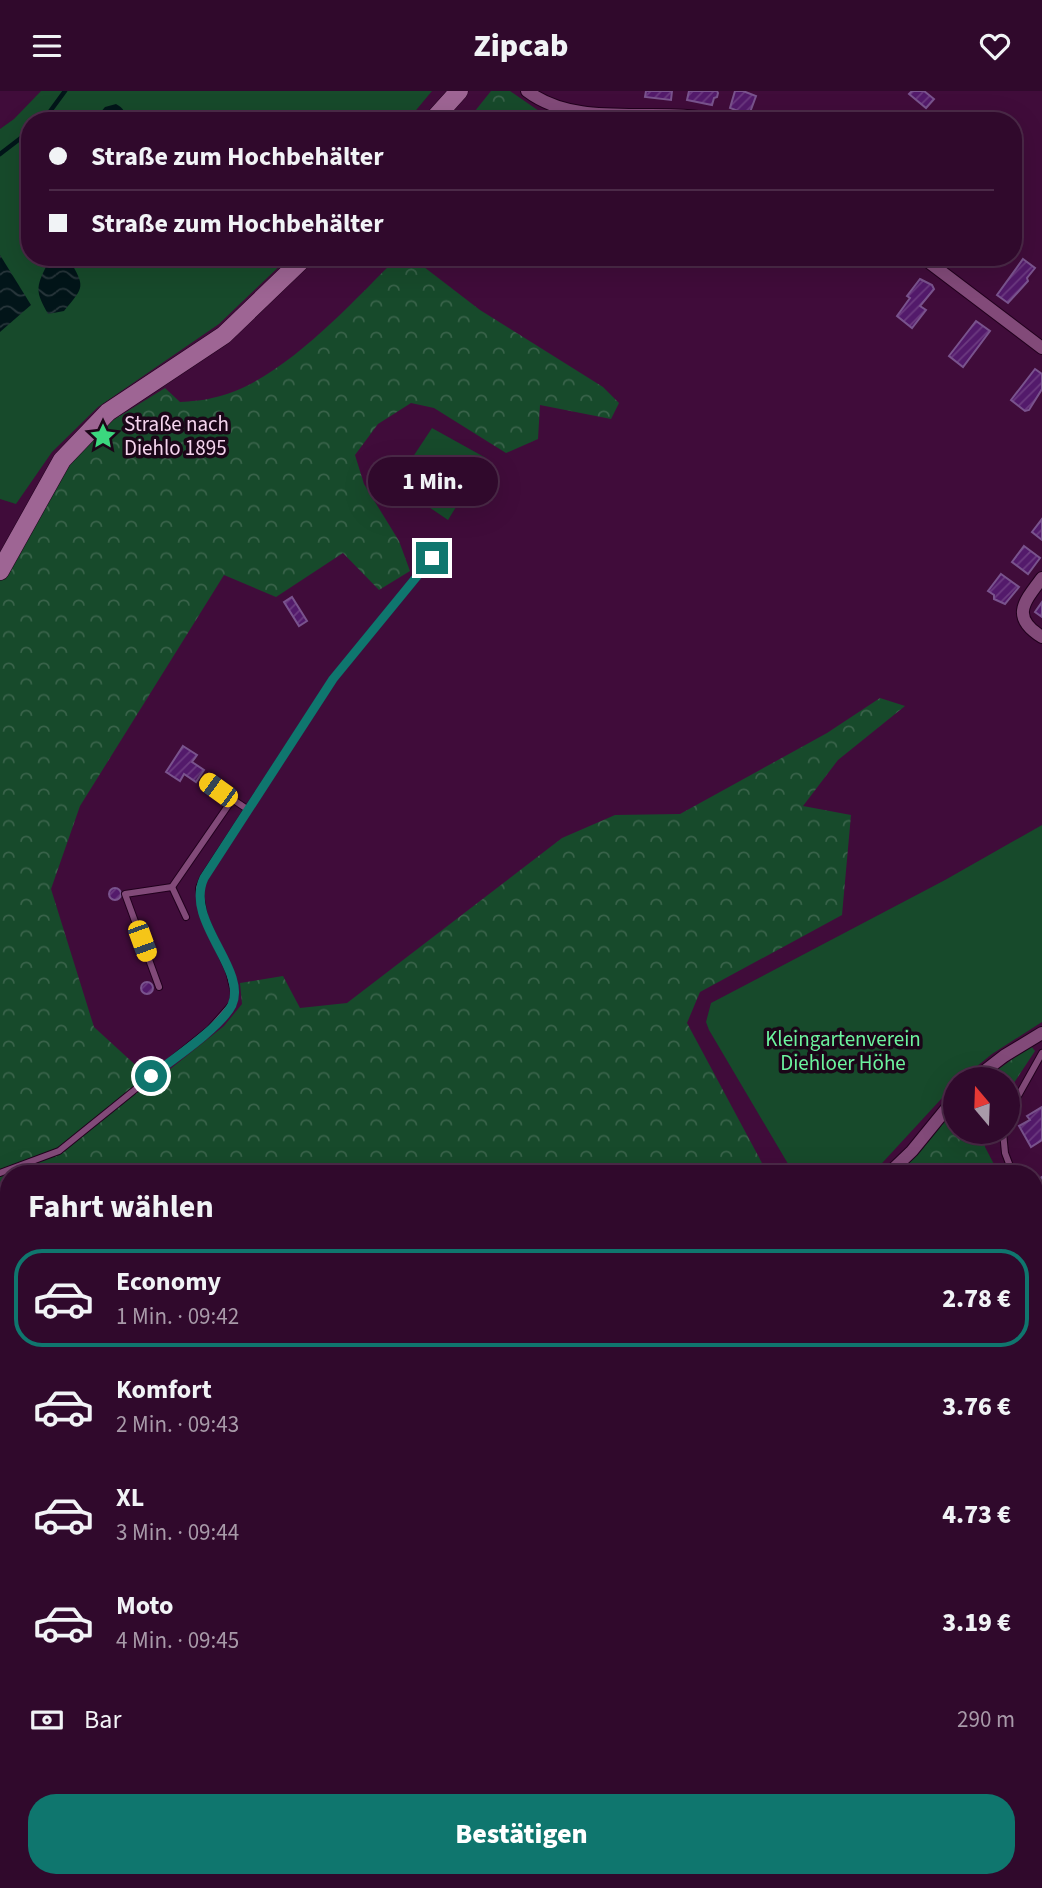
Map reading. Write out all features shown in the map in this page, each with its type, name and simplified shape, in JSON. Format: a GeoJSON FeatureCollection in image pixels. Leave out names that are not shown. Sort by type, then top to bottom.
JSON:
{"type":"FeatureCollection","features":[{"type":"Feature","properties":{"kind":"main road"},"geometry":{"type":"LineString","coordinates":[[440,112],[459,91]]}},
{"type":"Feature","properties":{"kind":"main road"},"geometry":{"type":"LineString","coordinates":[[0,571],[62,460],[71,450],[108,412],[224,335],[296,266]]}},
{"type":"Feature","properties":{"kind":"street"},"geometry":{"type":"LineString","coordinates":[[527,91],[553,106],[585,112]]}},
{"type":"Feature","properties":{"kind":"street"},"geometry":{"type":"LineString","coordinates":[[934,266],[1042,348]]}},
{"type":"Feature","properties":{"kind":"street"},"geometry":{"type":"LineString","coordinates":[[1042,578],[1022,608],[1026,625],[1042,637]]}},
{"type":"Feature","properties":{"kind":"street"},"geometry":{"type":"LineString","coordinates":[[990,1067],[1042,1033]]}},
{"type":"Feature","properties":{"kind":"street"},"geometry":{"type":"LineString","coordinates":[[897,1165],[943,1113]]}},
{"type":"Feature","properties":{"kind":"lane"},"geometry":{"type":"LineString","coordinates":[[21,1165],[59,1151],[210,1029],[233,1003],[233,983],[204,917],[199,888],[223,846],[333,679],[432,558]]}},
{"type":"Feature","properties":{"kind":"lane"},"geometry":{"type":"LineString","coordinates":[[204,780],[247,809]]}},
{"type":"Feature","properties":{"kind":"lane"},"geometry":{"type":"LineString","coordinates":[[159,987],[125,894],[172,887],[232,800]]}},
{"type":"Feature","properties":{"kind":"lane"},"geometry":{"type":"LineString","coordinates":[[172,887],[186,917]]}},
{"type":"Feature","properties":{"kind":"lane"},"geometry":{"type":"LineString","coordinates":[[1020,1092],[1042,1053]]}},
{"type":"Feature","properties":{"kind":"lane"},"geometry":{"type":"LineString","coordinates":[[1004,1145],[1010,1165]]}},
{"type":"Feature","properties":{"kind":"green space"},"geometry":{"type":"Polygon","coordinates":[[[41,91],[432,91],[414,112],[21,112],[21,266],[280,266],[219,324],[98,407],[52,452],[16,504],[0,499],[0,129],[14,119],[41,91]]]}},
{"type":"Feature","properties":{"kind":"green space"},"geometry":{"type":"Polygon","coordinates":[[[491,91],[510,91],[539,111],[538,112],[474,112],[491,91]]]}},
{"type":"Feature","properties":{"kind":"green space"},"geometry":{"type":"Polygon","coordinates":[[[389,266],[425,266],[480,310],[603,387],[619,403],[611,419],[540,405],[538,439],[506,453],[434,408],[411,403],[378,424],[355,455],[364,484],[399,541],[410,571],[379,590],[343,553],[276,597],[224,575],[80,806],[51,889],[94,1027],[154,1082],[224,1026],[242,1004],[240,983],[283,976],[300,1008],[347,1003],[562,838],[615,815],[680,814],[827,733],[880,698],[905,706],[838,760],[803,806],[851,815],[842,915],[700,992],[687,1023],[764,1165],[0,1165],[0,567],[65,464],[110,422],[165,388],[180,402],[212,398],[237,390],[288,360],[336,319],[389,266]]]}},
{"type":"Feature","properties":{"kind":"green space"},"geometry":{"type":"Polygon","coordinates":[[[432,428],[486,458],[448,520],[395,484],[432,428]]]}},
{"type":"Feature","properties":{"kind":"green space","name":"Kleingartenverein Diehloer Höhe"},"geometry":{"type":"Polygon","coordinates":[[[1042,825],[1042,1022],[976,1067],[943,1067],[943,1097],[880,1165],[789,1165],[709,1030],[706,1022],[711,1003],[945,880],[1042,825]]]}},
{"type":"Feature","properties":{"kind":"green space"},"geometry":{"type":"Polygon","coordinates":[[[1031,1046],[1035,1051],[1020,1074],[1020,1067],[1001,1067],[1031,1046]]]}},
{"type":"Feature","properties":{"kind":"green space"},"geometry":{"type":"Polygon","coordinates":[[[943,1123],[943,1145],[985,1145],[994,1165],[905,1165],[943,1123]]]}},
{"type":"Feature","properties":{"kind":"water"},"geometry":{"type":"Polygon","coordinates":[[[116,104],[124,112],[101,112],[105,107],[116,104]]]}},
{"type":"Feature","properties":{"kind":"water"},"geometry":{"type":"Polygon","coordinates":[[[0,255],[31,305],[0,332],[0,255]]]}},
{"type":"Feature","properties":{"kind":"water"},"geometry":{"type":"Polygon","coordinates":[[[46,266],[73,266],[80,281],[79,291],[64,311],[48,314],[39,295],[40,279],[46,266]]]}},
{"type":"Feature","properties":{"kind":"building"},"geometry":{"type":"Polygon","coordinates":[[[646,91],[672,91],[671,100],[645,97],[646,91]]]}},
{"type":"Feature","properties":{"kind":"building"},"geometry":{"type":"Polygon","coordinates":[[[689,91],[718,93],[712,105],[687,100],[689,91]]]}},
{"type":"Feature","properties":{"kind":"building"},"geometry":{"type":"Polygon","coordinates":[[[735,91],[756,96],[750,112],[730,108],[735,91]]]}},
{"type":"Feature","properties":{"kind":"building"},"geometry":{"type":"Polygon","coordinates":[[[912,91],[924,91],[934,99],[926,108],[909,94],[912,91]]]}},
{"type":"Feature","properties":{"kind":"building"},"geometry":{"type":"Polygon","coordinates":[[[1022,260],[1035,268],[1027,278],[1028,281],[1008,303],[997,295],[1018,266],[1022,266],[1022,260]]]}},
{"type":"Feature","properties":{"kind":"building"},"geometry":{"type":"Polygon","coordinates":[[[920,279],[934,289],[920,306],[926,310],[912,328],[897,316],[920,279]]]}},
{"type":"Feature","properties":{"kind":"building"},"geometry":{"type":"Polygon","coordinates":[[[976,321],[990,331],[963,367],[949,356],[976,321]]]}},
{"type":"Feature","properties":{"kind":"building"},"geometry":{"type":"Polygon","coordinates":[[[1035,369],[1042,374],[1042,389],[1029,410],[1025,411],[1011,400],[1035,369]]]}},
{"type":"Feature","properties":{"kind":"building"},"geometry":{"type":"Polygon","coordinates":[[[424,460],[432,464],[427,473],[419,469],[424,460]]]}},
{"type":"Feature","properties":{"kind":"building"},"geometry":{"type":"Polygon","coordinates":[[[1042,519],[1042,540],[1032,532],[1042,519]]]}},
{"type":"Feature","properties":{"kind":"building"},"geometry":{"type":"Polygon","coordinates":[[[1024,546],[1040,558],[1028,574],[1012,562],[1024,546]]]}},
{"type":"Feature","properties":{"kind":"building"},"geometry":{"type":"Polygon","coordinates":[[[1001,574],[1019,587],[1005,604],[994,599],[994,595],[988,591],[1001,574]]]}},
{"type":"Feature","properties":{"kind":"building"},"geometry":{"type":"Polygon","coordinates":[[[292,597],[307,621],[299,626],[284,602],[292,597]]]}},
{"type":"Feature","properties":{"kind":"building"},"geometry":{"type":"Polygon","coordinates":[[[1042,602],[1042,617],[1035,612],[1042,602]]]}},
{"type":"Feature","properties":{"kind":"building"},"geometry":{"type":"Polygon","coordinates":[[[183,746],[197,755],[192,762],[204,770],[196,782],[184,774],[180,781],[166,772],[183,746]]]}},
{"type":"Feature","properties":{"kind":"building"},"geometry":{"type":"Polygon","coordinates":[[[115,888],[121,894],[115,900],[109,894],[115,888]]]}},
{"type":"Feature","properties":{"kind":"building"},"geometry":{"type":"Polygon","coordinates":[[[147,982],[153,988],[147,994],[141,988],[147,982]]]}},
{"type":"Feature","properties":{"kind":"building"},"geometry":{"type":"Polygon","coordinates":[[[1042,1107],[1042,1140],[1031,1147],[1020,1128],[1030,1120],[1027,1116],[1042,1107]]]}},
{"type":"Feature","properties":{"kind":"waterway"},"geometry":{"type":"LineString","coordinates":[[50,112],[65,91]]}},
{"type":"Feature","properties":{"kind":"waterway"},"geometry":{"type":"LineString","coordinates":[[0,154],[21,138]]}},
{"type":"Feature","properties":{"kind":"place","name":"Straße nach Diehlo 1895"},"geometry":{"type":"Point","coordinates":[103,436]}},
{"type":"Feature","properties":{"kind":"route"},"geometry":{"type":"LineString","coordinates":[[151,1076],[210,1029],[233,1003],[233,983],[212,937],[199,899],[199,888],[204,878],[333,679],[432,558]]}}]}
